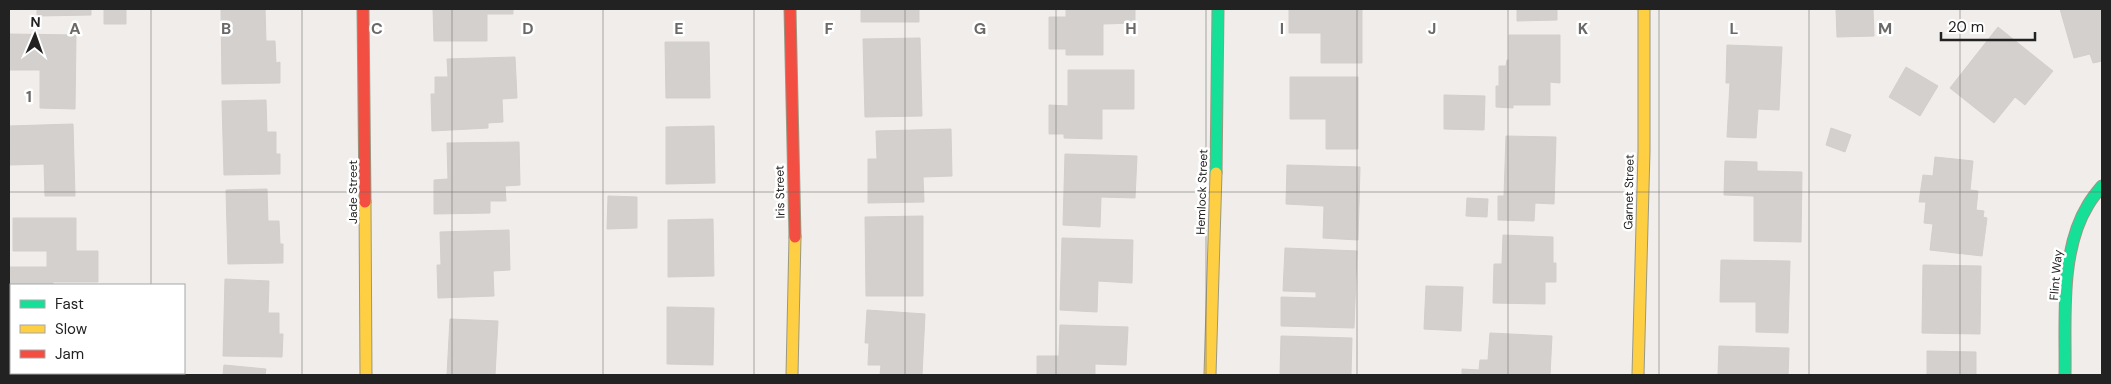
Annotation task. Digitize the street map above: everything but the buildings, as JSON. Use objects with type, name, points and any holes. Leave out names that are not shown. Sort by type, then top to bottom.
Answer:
[{"type":"street","name":"Jade Street","points":[[363,9],[366,375]]},
{"type":"street","name":"Iris Street","points":[[790,9],[795,240],[792,375]]},
{"type":"street","name":"Hemlock Street","points":[[1210,375],[1217,144],[1218,9]]},
{"type":"street","name":"Garnet Street","points":[[1638,375],[1644,150],[1644,9]]},
{"type":"street","name":"Flint Way","points":[[2065,375],[2069,264],[2074,233],[2092,196],[2102,186]]},
{"type":"traffic: fast","points":[[1216,173],[1218,9]]},
{"type":"traffic: fast","points":[[2065,375],[2066,288],[2072,244],[2088,205],[2102,186]]},
{"type":"traffic: slow","points":[[1638,375],[1644,151],[1644,9]]},
{"type":"traffic: slow","points":[[1210,375],[1216,173]]},
{"type":"traffic: slow","points":[[365,202],[366,375]]},
{"type":"traffic: slow","points":[[792,375],[795,237]]},
{"type":"traffic: jam","points":[[363,9],[365,202]]},
{"type":"traffic: jam","points":[[790,9],[795,237]]}]
